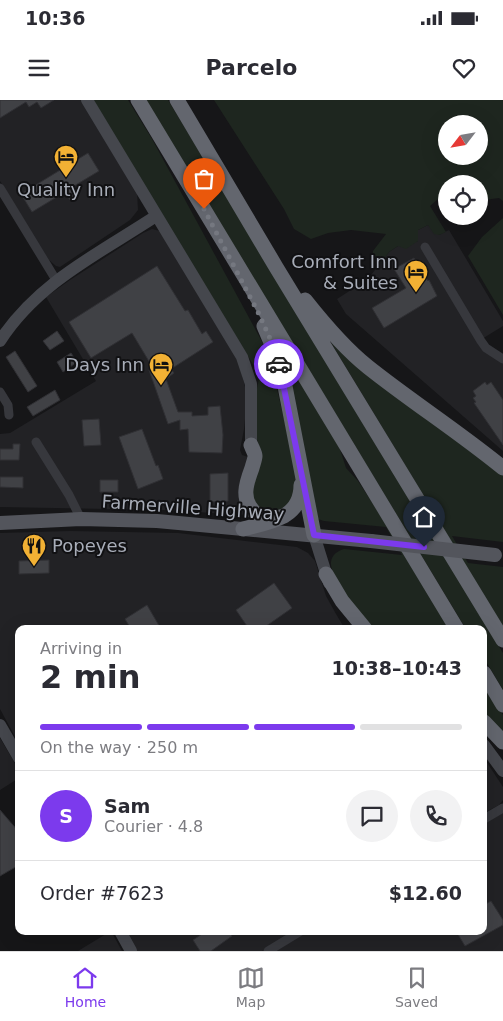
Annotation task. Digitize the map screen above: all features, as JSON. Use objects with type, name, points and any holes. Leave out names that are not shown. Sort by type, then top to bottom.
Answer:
[{"type":"highway","points":[[138,100],[455,625]]},
{"type":"highway","points":[[177,100],[276,267],[503,640]]},
{"type":"highway","points":[[204,209],[273,345],[284,381],[314,535]]},
{"type":"highway","points":[[276,267],[298,290],[336,337],[367,366],[475,445],[503,468]]},
{"type":"highway","points":[[251,445],[255,457],[247,482],[245,497],[247,502],[253,511],[262,518],[284,516]]},
{"type":"highway","points":[[243,529],[284,516],[296,506],[300,499],[301,469]]},
{"type":"highway","points":[[326,574],[342,601],[362,625]]},
{"type":"highway","points":[[487,678],[503,705]]},
{"type":"highway","points":[[487,725],[503,742]]},
{"type":"main road","name":"Farmerville Highway","points":[[0,523],[81,519],[157,521],[314,535],[499,556]]},
{"type":"street","points":[[87,100],[242,357],[251,384],[251,445]]},
{"type":"street","points":[[0,188],[56,280]]},
{"type":"street","points":[[0,341],[25,309],[56,280],[156,216]]},
{"type":"street","points":[[425,247],[481,341],[486,348],[503,359]]},
{"type":"street","points":[[0,392],[8,405],[9,415]]},
{"type":"street","points":[[36,442],[69,495],[81,519]]},
{"type":"street","points":[[314,535],[326,574],[336,598],[353,625]]},
{"type":"street","points":[[0,725],[15,751]]},
{"type":"street","points":[[487,749],[503,771]]},
{"type":"street","points":[[487,817],[503,808]]},
{"type":"street","points":[[122,935],[131,951]]},
{"type":"street","points":[[268,951],[294,935]]},
{"type":"shaded area","points":[[0,100],[82,100],[137,192],[138,210],[130,220],[60,267],[49,260],[0,181]]},
{"type":"shaded area","points":[[92,100],[128,100],[152,139],[266,349],[273,371],[296,473],[297,497],[273,516],[250,503],[261,451],[255,434],[256,392],[259,379],[257,371]]},
{"type":"shaded area","points":[[145,100],[168,100],[486,625],[464,625]]},
{"type":"shaded area","points":[[214,100],[503,100],[503,201],[499,198],[488,199],[488,175],[438,175],[438,199],[430,206],[438,219],[438,225],[442,225],[446,232],[439,235],[434,234],[428,225],[418,230],[418,241],[406,249],[398,246],[389,252],[379,265],[372,265],[373,251],[386,234],[351,230],[328,233],[311,239],[294,229],[284,209]]},
{"type":"shaded area","points":[[503,218],[503,315],[468,256],[482,237]]},
{"type":"shaded area","points":[[428,225],[439,235],[449,230],[503,321],[503,326],[477,342],[503,362],[503,451],[346,314],[337,299],[368,279],[389,252],[398,246],[418,241],[418,230]]},
{"type":"shaded area","points":[[152,229],[160,231],[239,362],[247,400],[240,450],[242,455],[251,458],[248,515],[163,510],[0,507],[0,434],[10,433],[96,381],[46,297]]},
{"type":"shaded area","points":[[327,336],[503,473],[503,542],[452,536],[468,563],[503,567],[503,627]]},
{"type":"shaded area","points":[[283,353],[339,446],[346,468],[358,481],[387,525],[448,625],[369,625],[340,586],[332,569],[332,559],[334,555],[344,549],[402,555],[386,527],[318,519]]},
{"type":"shaded area","points":[[70,531],[178,533],[297,547],[308,553],[315,561],[326,596],[343,625],[15,625],[15,737],[0,709],[0,533]]},
{"type":"shaded area","points":[[487,627],[503,653],[503,690],[487,663]]},
{"type":"shaded area","points":[[487,689],[503,715],[503,732],[487,718]]},
{"type":"shaded area","points":[[0,738],[15,763],[15,781],[0,790]]},
{"type":"shaded area","points":[[487,763],[503,787],[503,800],[499,805],[487,811]]},
{"type":"shaded area","points":[[503,813],[503,951],[276,951],[302,935],[487,935],[487,821]]},
{"type":"shaded area","points":[[104,935],[113,935],[122,951],[78,951]]},
{"type":"shaded area","points":[[127,935],[288,935],[262,951],[136,951]]},
{"type":"building","points":[[0,100],[54,100],[41,108],[37,102],[29,107],[26,102],[0,118]]},
{"type":"building","name":"Quality Inn","points":[[88,153],[99,171],[74,186],[79,195],[70,200],[65,192],[32,212],[21,194]]},
{"type":"building","name":"Comfort Inn & Suites","points":[[414,258],[437,296],[384,328],[372,308],[406,288],[394,269]]},
{"type":"building","points":[[157,266],[185,311],[188,310],[202,334],[206,331],[213,342],[171,369],[174,373],[166,379],[178,412],[192,412],[192,416],[208,415],[208,407],[220,406],[223,435],[222,453],[189,452],[188,429],[180,430],[180,420],[168,424],[149,370],[153,368],[132,333],[91,358],[69,322]]},
{"type":"building","points":[[57,331],[64,341],[50,350],[43,341]]},
{"type":"building","points":[[15,351],[37,386],[28,392],[6,357]]},
{"type":"building","points":[[71,353],[77,362],[63,372],[57,362]]},
{"type":"building","points":[[485,382],[487,385],[491,382],[503,400],[503,445],[474,403],[476,402],[473,398],[476,396],[473,391]]},
{"type":"building","points":[[55,390],[60,400],[33,416],[27,407]]},
{"type":"building","points":[[99,419],[101,445],[84,446],[82,420]]},
{"type":"building","points":[[142,429],[163,479],[138,489],[119,437]]},
{"type":"building","points":[[13,444],[20,444],[19,460],[0,460],[0,449],[13,449]]},
{"type":"building","points":[[228,473],[228,501],[210,502],[210,474]]},
{"type":"building","points":[[0,477],[23,477],[23,488],[0,487]]},
{"type":"building","points":[[100,480],[118,480],[118,492],[100,492]]},
{"type":"building","name":"Popeyes","points":[[49,560],[49,573],[19,574],[19,561]]},
{"type":"building","points":[[274,583],[292,608],[268,625],[246,625],[236,610]]},
{"type":"building","points":[[147,605],[159,625],[129,625],[125,619]]},
{"type":"building","points":[[0,810],[15,827],[15,867],[0,876]]},
{"type":"building","points":[[491,901],[503,920],[503,925],[487,934],[487,903]]},
{"type":"building","points":[[200,935],[232,936],[211,951],[200,951],[193,940]]},
{"type":"building","points":[[458,935],[485,935],[465,946]]},
{"type":"way so far","points":[[204,209],[258,312],[273,345],[279,364]]},
{"type":"place","name":"Quality Inn","points":[[66,178]]},
{"type":"place","name":"Comfort Inn & Suites","points":[[416,293]]},
{"type":"place","name":"Days Inn","points":[[161,386]]},
{"type":"place","name":"Popeyes","points":[[34,567]]},
{"type":"route","points":[[279,364],[314,535],[424,547]]}]
